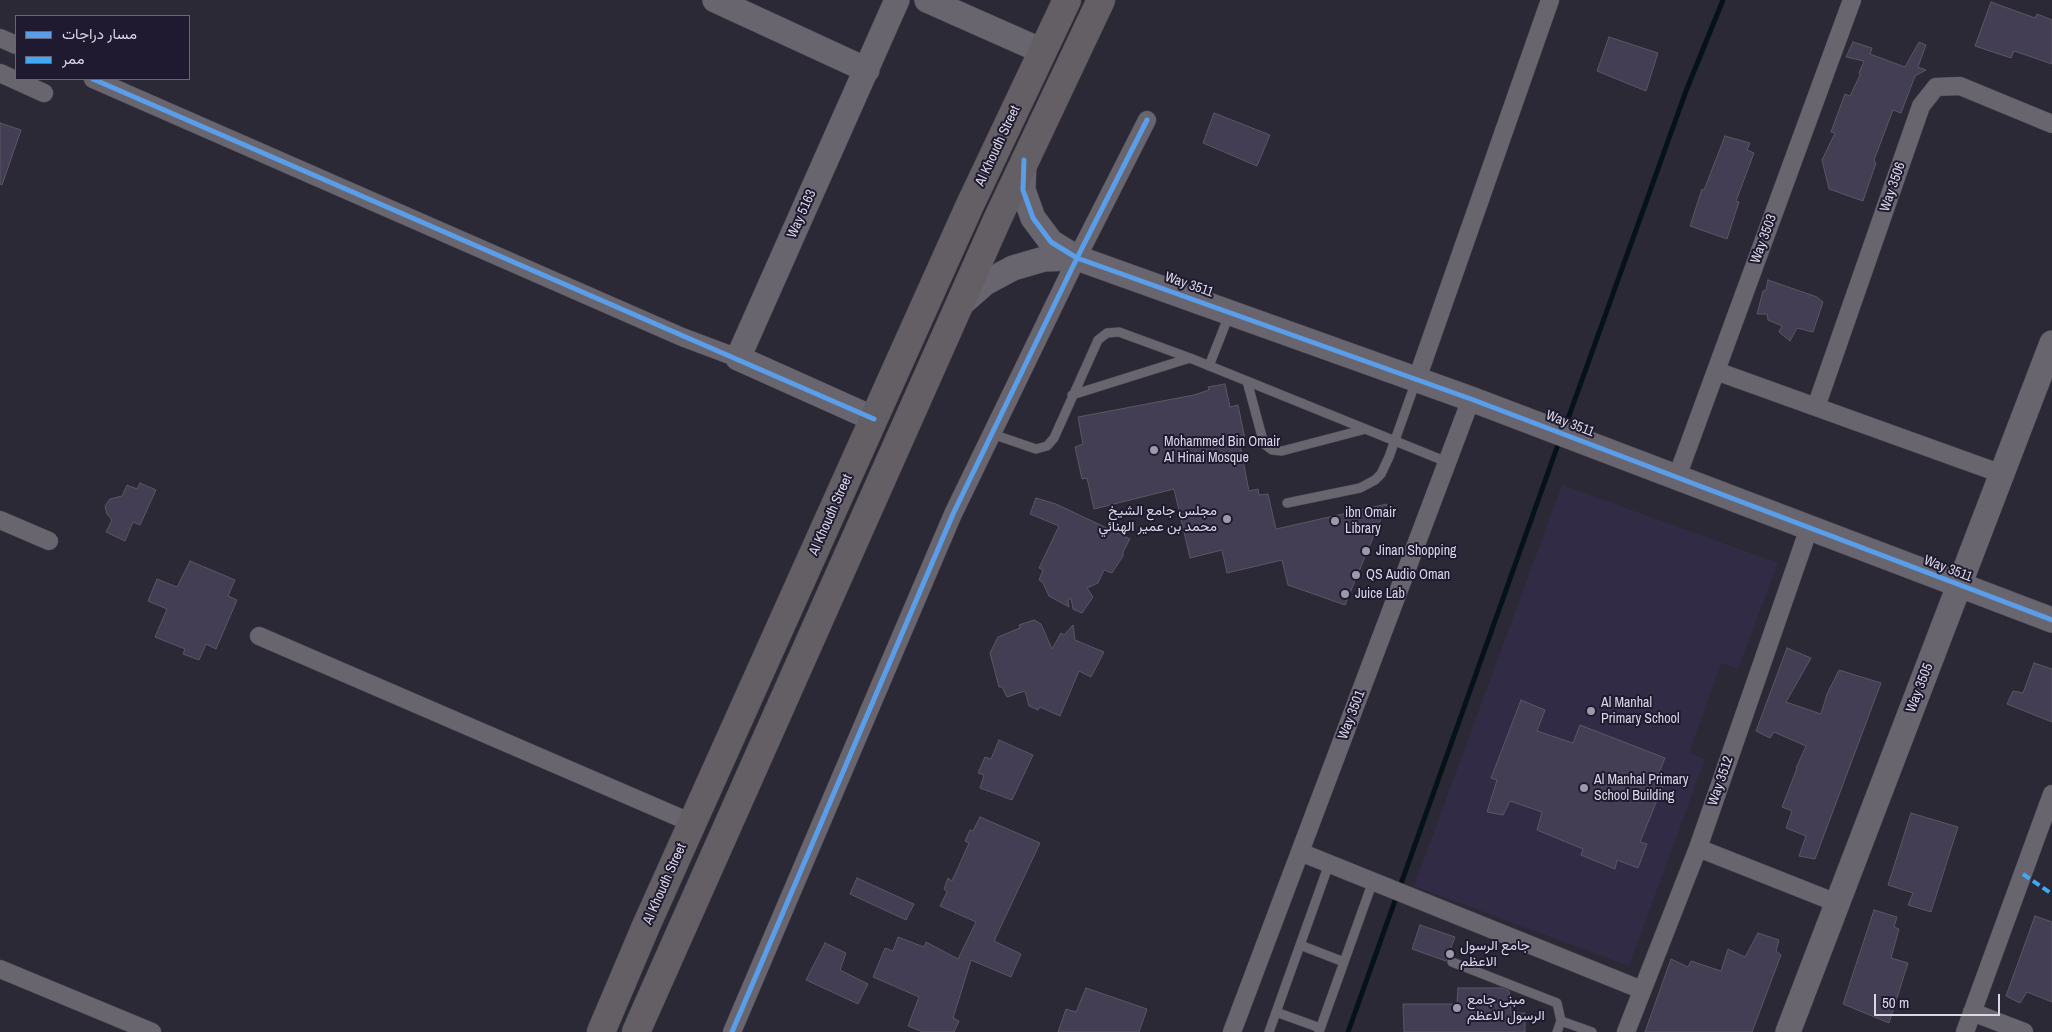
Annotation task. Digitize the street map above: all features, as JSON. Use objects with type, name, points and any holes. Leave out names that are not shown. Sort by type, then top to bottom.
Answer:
[{"type":"main road","name":"Al Khoudh Street","points":[[601,1032],[692,823],[973,198],[1066,0]]},
{"type":"main road","points":[[636,1032],[1024,160],[1100,0]]},
{"type":"street","points":[[715,0],[867,70]]},
{"type":"street","name":"Way 5163","points":[[738,358],[897,0]]},
{"type":"street","points":[[927,0],[1042,52]]},
{"type":"street","points":[[1417,379],[1550,0]]},
{"type":"street","name":"Way 3503","points":[[1677,477],[1852,0]]},
{"type":"street","points":[[0,38],[15,45]]},
{"type":"street","points":[[0,73],[15,80]]},
{"type":"street","points":[[15,80],[44,93]]},
{"type":"street","points":[[96,80],[682,337],[738,358],[874,419]]},
{"type":"street","name":"Way 3506","points":[[1816,407],[1921,106],[1936,87],[1960,86],[2052,124]]},
{"type":"street","points":[[732,1032],[953,514],[1077,258],[1147,120]]},
{"type":"street","points":[[1024,160],[1023,190],[1033,218],[1051,242],[1077,258]]},
{"type":"street","points":[[961,304],[985,283],[1013,268],[1044,259],[1077,258]]},
{"type":"street","name":"Way 3511","points":[[1077,258],[1472,399],[2052,620]]},
{"type":"street","name":"Way 3505","points":[[1788,1032],[2052,343]]},
{"type":"street","points":[[1716,371],[2002,474]]},
{"type":"street","name":"Way 3501","points":[[1232,1032],[1472,399]]},
{"type":"street","points":[[0,520],[48,541]]},
{"type":"street","name":"Way 3512","points":[[1626,1032],[1698,848],[1809,528]]},
{"type":"street","points":[[259,636],[692,823]]},
{"type":"street","points":[[1965,1032],[2052,794]]},
{"type":"street","points":[[1698,848],[1837,904]]},
{"type":"street","points":[[1300,852],[1642,990]]},
{"type":"street","points":[[0,969],[152,1032]]},
{"type":"street","points":[[1972,1012],[2024,1032]]},
{"type":"lane","points":[[1209,366],[1231,312]]},
{"type":"lane","points":[[992,434],[1036,449],[1047,446],[1054,438],[1098,340],[1107,333],[1119,332],[1190,358],[1447,462]]},
{"type":"lane","points":[[1072,395],[1190,358]]},
{"type":"lane","points":[[1287,503],[1368,485],[1381,474],[1417,379]]},
{"type":"lane","points":[[1247,381],[1264,444],[1272,450],[1282,451],[1366,429]]},
{"type":"lane","points":[[1269,1032],[1329,864]]},
{"type":"lane","points":[[1276,1012],[1320,1030],[1373,881]]},
{"type":"lane","points":[[1300,945],[1344,962]]},
{"type":"lane","points":[[1452,962],[1558,1003],[1561,1021],[1557,1032]]},
{"type":"lane","points":[[1561,1021],[1592,1032]]},
{"type":"shaded area","name":"Al Manhal Primary School","points":[[1562,485],[1778,563],[1738,669],[1721,663],[1689,753],[1705,759],[1629,966],[1414,886]]},
{"type":"building","points":[[1991,2],[2035,18],[2037,14],[2052,20],[2052,64],[2014,51],[2011,58],[1975,46]]},
{"type":"building","points":[[1609,37],[1658,53],[1646,91],[1597,71]]},
{"type":"building","points":[[1853,42],[1872,48],[1870,54],[1905,67],[1919,42],[1926,45],[1918,67],[1926,70],[1915,76],[1901,113],[1893,110],[1874,160],[1876,163],[1863,201],[1829,189],[1822,160],[1835,133],[1831,132],[1845,94],[1850,96],[1864,61],[1846,57]]},
{"type":"building","points":[[1214,113],[1270,135],[1257,166],[1203,143]]},
{"type":"building","points":[[0,123],[21,130],[2,185],[0,184]]},
{"type":"building","points":[[1725,136],[1750,143],[1747,150],[1754,153],[1736,201],[1739,202],[1727,239],[1690,226],[1702,189],[1704,190]]},
{"type":"building","points":[[1768,280],[1817,297],[1823,302],[1813,332],[1797,328],[1790,341],[1779,332],[1782,326],[1768,320],[1767,314],[1757,314]]},
{"type":"building","points":[[1225,384],[1230,407],[1238,405],[1246,444],[1240,445],[1249,491],[1258,489],[1259,495],[1268,494],[1276,529],[1387,504],[1345,605],[1288,585],[1282,560],[1227,573],[1222,550],[1190,558],[1174,489],[1094,509],[1087,478],[1082,479],[1075,447],[1083,444],[1078,417],[1194,395],[1209,390],[1208,387]]},
{"type":"building","points":[[140,483],[156,490],[140,525],[133,522],[125,541],[106,532],[112,520],[107,514],[105,506],[110,499],[122,496],[127,485],[137,489]]},
{"type":"building","points":[[1036,498],[1056,504],[1130,539],[1123,552],[1123,556],[1112,573],[1104,570],[1098,583],[1087,588],[1093,597],[1082,613],[1073,609],[1071,598],[1068,600],[1069,607],[1049,596],[1043,583],[1039,580],[1043,570],[1039,568],[1059,526],[1030,514]]},
{"type":"building","points":[[190,561],[235,580],[228,596],[237,600],[216,649],[206,644],[199,660],[183,654],[185,649],[155,637],[167,609],[148,601],[157,579],[177,587]]},
{"type":"building","points":[[1034,620],[1041,624],[1052,649],[1061,633],[1064,635],[1073,625],[1075,640],[1104,652],[1091,677],[1079,671],[1060,716],[1040,707],[1038,710],[1029,706],[1025,691],[1007,697],[1002,687],[999,687],[990,653],[998,637],[1020,628],[1019,625]]},
{"type":"building","points":[[1787,648],[1811,658],[1786,702],[1821,714],[1827,694],[1839,670],[1881,683],[1815,859],[1799,856],[1806,836],[1786,828],[1792,811],[1782,807],[1806,746],[1774,732],[1770,738],[1756,731]]},
{"type":"building","points":[[2034,663],[2052,669],[2052,722],[2007,704],[2013,691],[2023,693]]},
{"type":"building","name":"Al Manhal Primary School Building","points":[[1521,700],[1545,710],[1537,731],[1573,743],[1580,725],[1665,758],[1656,780],[1664,783],[1640,842],[1647,844],[1638,868],[1617,860],[1615,869],[1581,855],[1583,849],[1537,830],[1542,812],[1510,801],[1503,815],[1487,812],[1497,780],[1491,778]]},
{"type":"building","points":[[999,740],[1033,755],[1012,800],[980,788],[984,775],[978,773],[985,757],[991,759]]},
{"type":"building","points":[[1911,813],[1958,827],[1931,912],[1908,905],[1913,893],[1888,885]]},
{"type":"building","points":[[980,817],[1040,843],[994,941],[1021,954],[1011,977],[971,960],[953,1018],[959,1021],[954,1032],[923,1032],[908,1026],[919,997],[873,977],[885,948],[893,951],[898,937],[924,947],[926,942],[958,959],[976,922],[940,906],[947,892],[944,889],[948,878],[952,881],[969,843],[965,841],[970,830],[973,831]]},
{"type":"building","points":[[857,878],[914,904],[906,920],[850,894]]},
{"type":"building","points":[[1874,910],[1897,917],[1894,927],[1899,929],[1891,958],[1908,963],[1889,1023],[1843,1004]]},
{"type":"building","points":[[2035,916],[2052,922],[2052,1002],[2027,992],[2020,1003],[2006,996]]},
{"type":"building","points":[[1420,925],[1455,937],[1446,961],[1412,949]]},
{"type":"building","points":[[1758,933],[1779,940],[1776,951],[1781,955],[1752,1032],[1645,1032],[1671,959],[1688,967],[1691,961],[1721,971],[1728,949],[1745,957]]},
{"type":"building","points":[[825,943],[846,953],[840,970],[868,984],[858,1004],[806,980]]},
{"type":"building","points":[[1086,988],[1147,1009],[1139,1032],[1058,1032],[1066,1009],[1076,1012]]},
{"type":"building","name":"مبنى جامع الرسول الاعظم","points":[[1458,988],[1502,988],[1509,991],[1511,1013],[1525,1013],[1525,1032],[1404,1032],[1403,1004],[1457,1004]]},
{"type":"waterway","points":[[1565,427],[1686,91],[1723,0]]},
{"type":"waterway","points":[[1348,1032],[1560,439]]},
{"type":"marked path","points":[[2023,874],[2052,894]]},
{"type":"cycle path","points":[[95,80],[874,419]]},
{"type":"cycle path","points":[[732,1032],[953,514],[1077,258],[1147,120]]},
{"type":"cycle path","points":[[1024,160],[1023,190],[1033,218],[1051,242],[1077,258],[1471,399],[2052,620]]},
{"type":"place","name":"Mohammed Bin Omair Al Hinai Mosque","points":[[1154,450]]},
{"type":"place","name":"مجلس جامع الشيخ محمد بن عمير الهنائي","points":[[1227,519]]},
{"type":"place","name":"ibn Omair Library","points":[[1335,521]]},
{"type":"place","name":"Jinan Shopping","points":[[1366,551]]},
{"type":"place","name":"QS Audio Oman","points":[[1356,575]]},
{"type":"place","name":"Juice Lab","points":[[1345,594]]},
{"type":"place","name":"Al Manhal Primary School","points":[[1591,711]]},
{"type":"place","name":"Al Manhal Primary School Building","points":[[1584,788]]},
{"type":"place","name":"جامع الرسول الاعظم","points":[[1450,954]]},
{"type":"place","name":"مبنى جامع الرسول الاعظم","points":[[1457,1008]]}]
